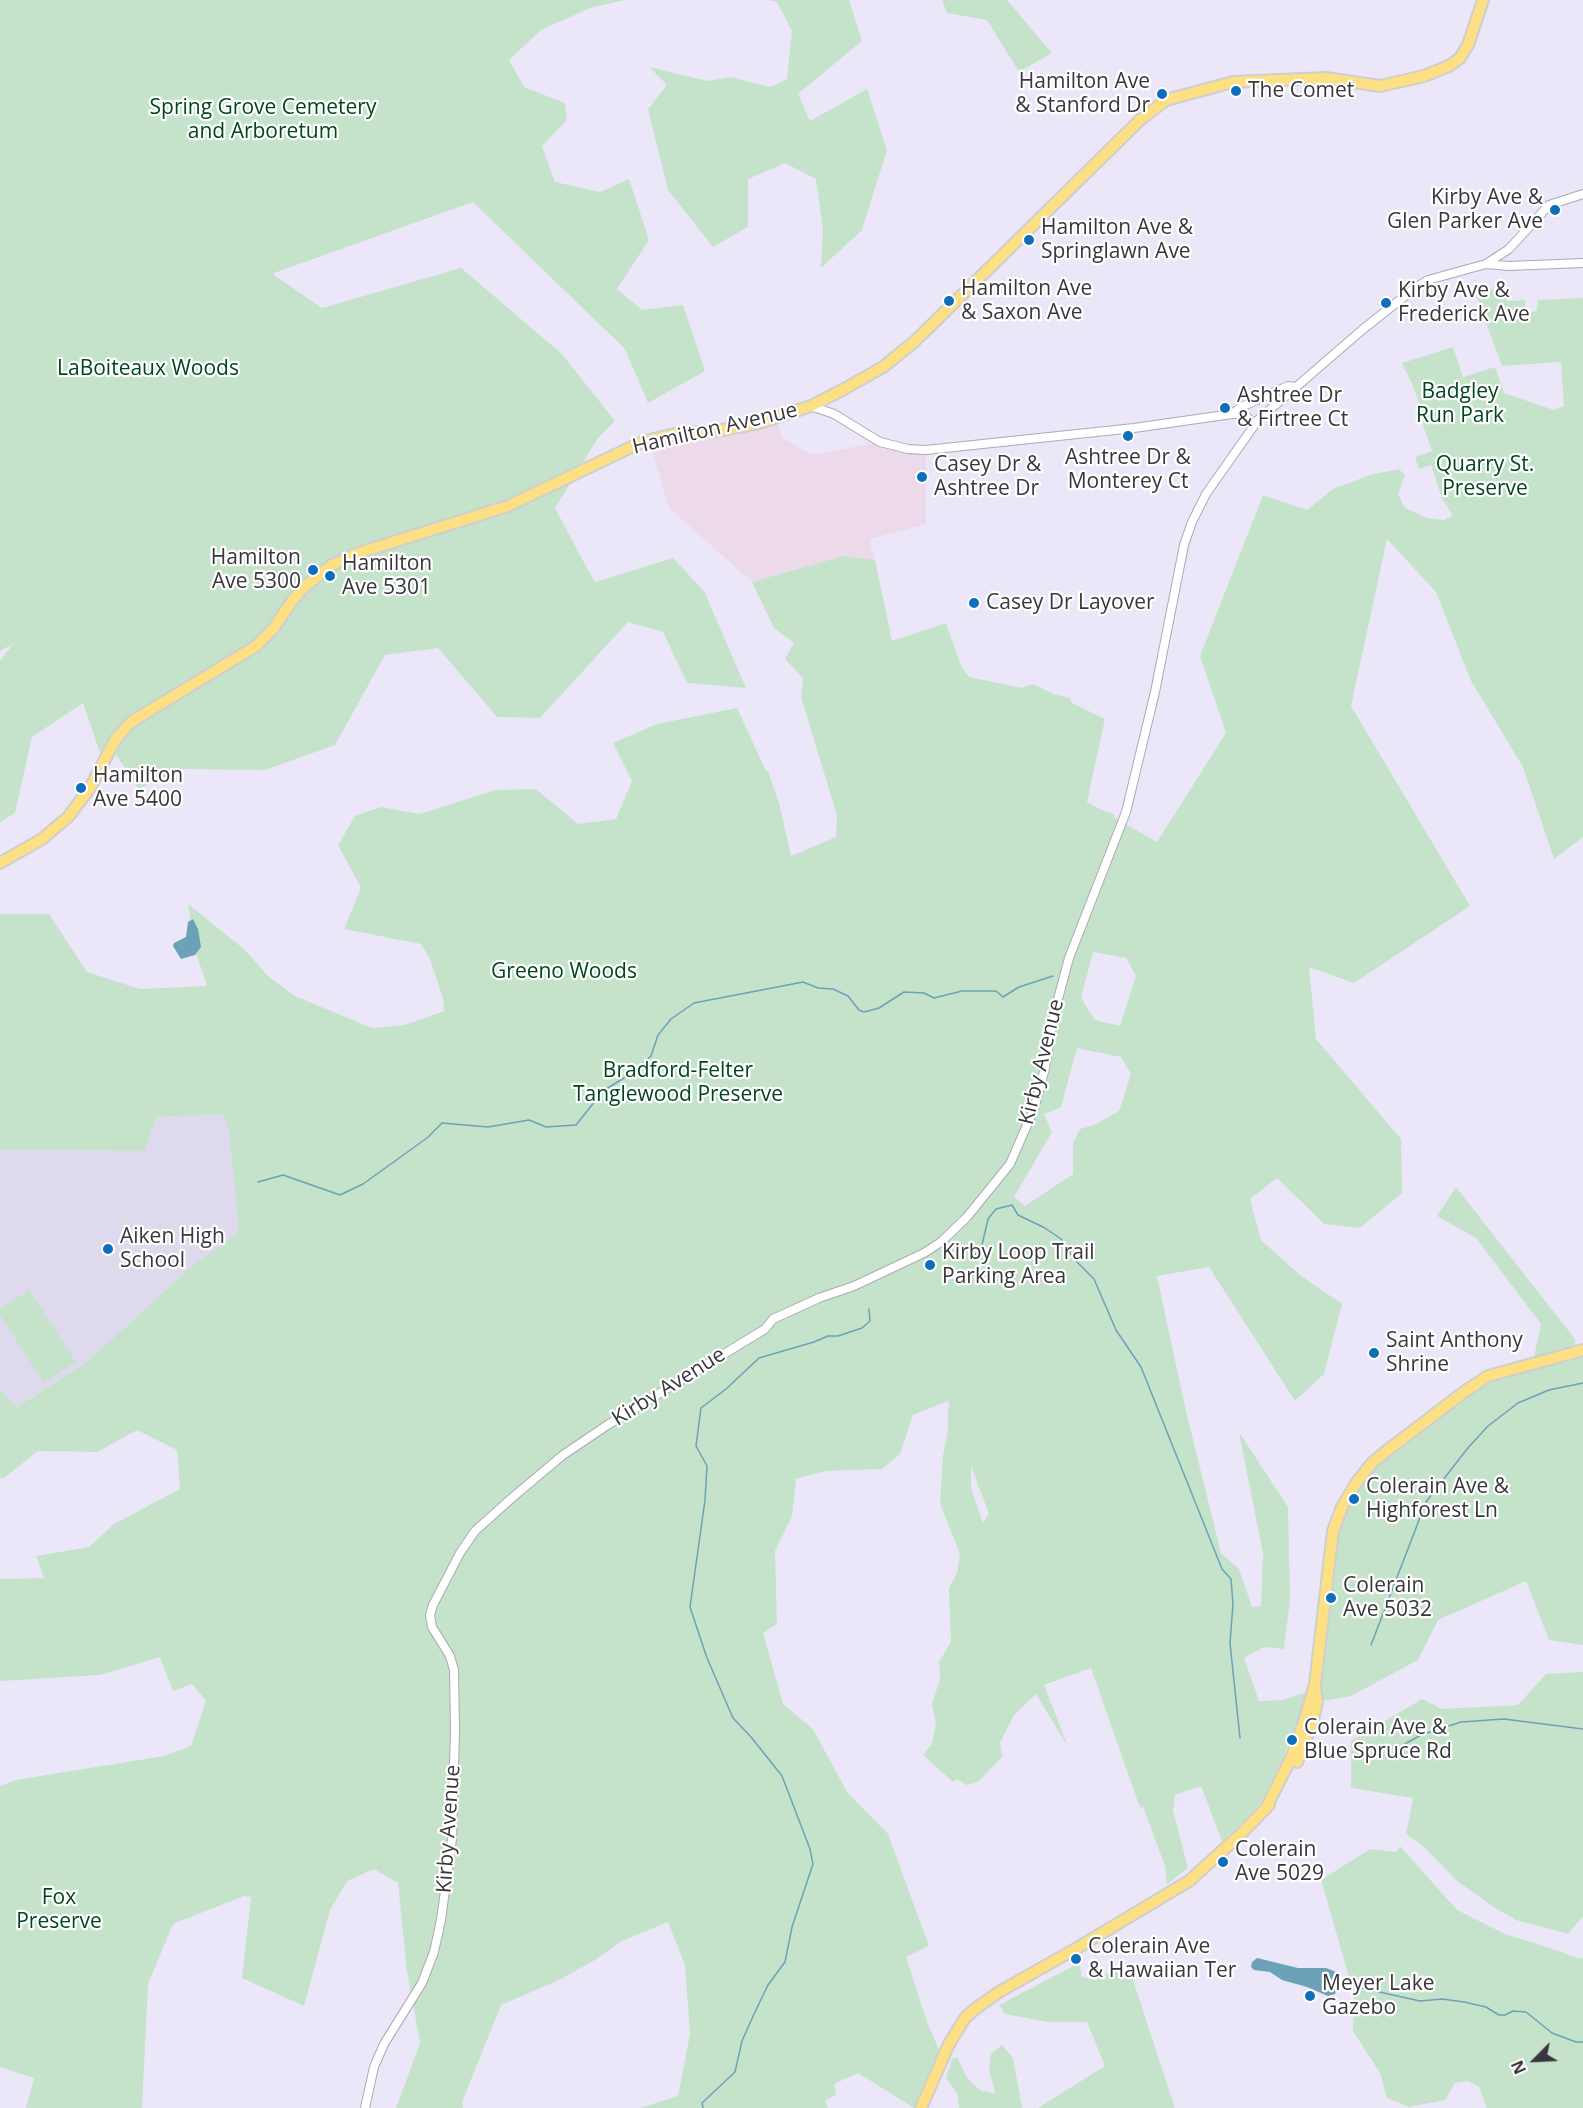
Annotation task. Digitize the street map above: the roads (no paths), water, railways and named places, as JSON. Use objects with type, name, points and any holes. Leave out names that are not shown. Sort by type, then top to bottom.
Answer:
[{"type":"main road","name":"Hamilton Avenue","points":[[0,863],[42,839],[68,817],[90,788],[115,740],[131,722],[256,646],[273,629],[297,595],[333,565],[358,553],[508,506],[642,442],[674,434],[745,426],[810,406],[883,367],[914,342],[1140,120],[1166,100],[1233,82],[1326,78],[1380,86],[1424,76],[1449,66],[1460,58],[1468,45],[1483,0]]},
{"type":"main road","points":[[921,2108],[949,2044],[965,2018],[975,2009],[999,1992],[1189,1881],[1244,1832],[1266,1808],[1294,1750],[1315,1684],[1330,1544],[1338,1517],[1356,1483],[1372,1463],[1488,1376],[1583,1350]]},
{"type":"street","name":"Kirby Avenue","points":[[365,2108],[374,2067],[384,2044],[422,1983],[434,1952],[441,1920],[452,1839],[454,1670],[450,1656],[432,1627],[430,1615],[460,1553],[476,1531],[513,1497],[563,1455],[609,1424],[765,1329],[773,1319],[892,1269],[937,1245],[967,1217],[1010,1164],[1028,1125],[1040,1089],[1057,1002],[1075,940],[1126,812],[1155,692],[1186,538],[1206,494],[1254,424],[1362,330],[1428,280],[1486,264],[1509,249],[1549,205],[1583,195]]},
{"type":"street","points":[[1486,264],[1509,266],[1583,264]]},
{"type":"street","points":[[1232,414],[1241,407],[1288,386],[1295,387]]},
{"type":"street","points":[[829,396],[834,414]]},
{"type":"street","points":[[810,406],[834,414],[880,442],[926,450],[1232,414],[1245,416],[1254,424]]},
{"type":"water","points":[[193,919],[198,929],[201,947],[195,955],[181,959],[173,946],[174,943],[186,937],[188,922]]},
{"type":"water","points":[[1257,1958],[1298,1968],[1326,1968],[1339,1973],[1340,1980],[1335,1994],[1328,1996],[1282,1980],[1270,1972],[1254,1970],[1251,1967],[1252,1962]]},
{"type":"waterway","points":[[258,1182],[283,1175],[340,1195],[363,1184],[427,1138],[442,1123],[488,1127],[529,1120],[546,1127],[576,1125],[603,1091],[632,1073],[651,1056],[658,1035],[671,1019],[694,1003],[803,982],[818,988],[833,989],[848,996],[859,1010],[864,1012],[879,1008],[904,992],[924,993],[934,998],[962,991],[996,991],[1003,997],[1019,987],[1053,976]]},
{"type":"waterway","points":[[971,1257],[982,1245],[988,1219],[996,1209],[1012,1205],[1018,1215],[1045,1228],[1061,1239],[1074,1259],[1094,1279],[1116,1330],[1141,1367],[1222,1569],[1231,1579],[1233,1604],[1230,1643],[1240,1738]]},
{"type":"waterway","points":[[703,2108],[702,2103],[735,2072],[742,2041],[754,2014],[768,1985],[785,1962],[792,1927],[813,1864],[810,1849],[782,1776],[733,1718],[707,1658],[690,1607],[705,1500],[707,1466],[696,1446],[701,1408],[726,1389],[759,1358],[828,1336],[838,1336],[862,1328],[870,1321],[869,1309]]},
{"type":"waterway","points":[[1371,1645],[1426,1502],[1467,1449],[1488,1426],[1518,1403],[1549,1390],[1583,1383]]},
{"type":"waterway","points":[[1403,1745],[1421,1735],[1461,1722],[1504,1719],[1583,1729]]},
{"type":"waterway","points":[[1357,1987],[1420,2001],[1442,1999],[1464,2002],[1486,2007],[1499,2015],[1513,2011],[1526,2012],[1552,2033],[1576,2042],[1583,2042]]},
{"type":"place","name":"The Comet","points":[[1236,91]]},
{"type":"place","name":"Hamilton Ave & Stanford Dr","points":[[1162,94]]},
{"type":"place","name":"Kirby Ave & Glen Parker Ave","points":[[1555,210]]},
{"type":"place","name":"Hamilton Ave & Springlawn Ave","points":[[1029,240]]},
{"type":"place","name":"Hamilton Ave & Saxon Ave","points":[[949,301]]},
{"type":"place","name":"Kirby Ave & Frederick Ave","points":[[1386,303]]},
{"type":"place","name":"Ashtree Dr & Firtree Ct","points":[[1225,408]]},
{"type":"place","name":"Ashtree Dr & Monterey Ct","points":[[1128,436]]},
{"type":"place","name":"Casey Dr & Ashtree Dr","points":[[922,477]]},
{"type":"place","name":"Hamilton Ave 5300","points":[[313,570]]},
{"type":"place","name":"Hamilton Ave 5301","points":[[330,576]]},
{"type":"place","name":"Casey Dr Layover","points":[[974,603]]},
{"type":"place","name":"Hamilton Ave 5400","points":[[81,788]]},
{"type":"place","name":"Aiken High School","points":[[108,1249]]},
{"type":"place","name":"Kirby Loop Trail Parking Area","points":[[930,1265]]},
{"type":"place","name":"Saint Anthony Shrine","points":[[1374,1353]]},
{"type":"place","name":"Colerain Ave & Highforest Ln","points":[[1354,1499]]},
{"type":"place","name":"Colerain Ave 5032","points":[[1331,1598]]},
{"type":"place","name":"Colerain Ave & Blue Spruce Rd","points":[[1292,1740]]},
{"type":"place","name":"Colerain Ave 5029","points":[[1223,1862]]},
{"type":"place","name":"Colerain Ave & Hawaiian Ter","points":[[1076,1959]]},
{"type":"place","name":"Meyer Lake Gazebo","points":[[1310,1996]]},
{"type":"park label","name":"Spring Grove Cemetery and Arboretum","points":[[263,120]]},
{"type":"park label","name":"LaBoiteaux Woods","points":[[148,369]]},
{"type":"park label","name":"Badgley Run Park","points":[[1460,404]]},
{"type":"park label","name":"Quarry St. Preserve","points":[[1485,477]]},
{"type":"park label","name":"Greeno Woods","points":[[564,972]]},
{"type":"park label","name":"Bradford-Felter Tanglewood Preserve","points":[[678,1083]]},
{"type":"park label","name":"Fox Preserve","points":[[59,1910]]}]
